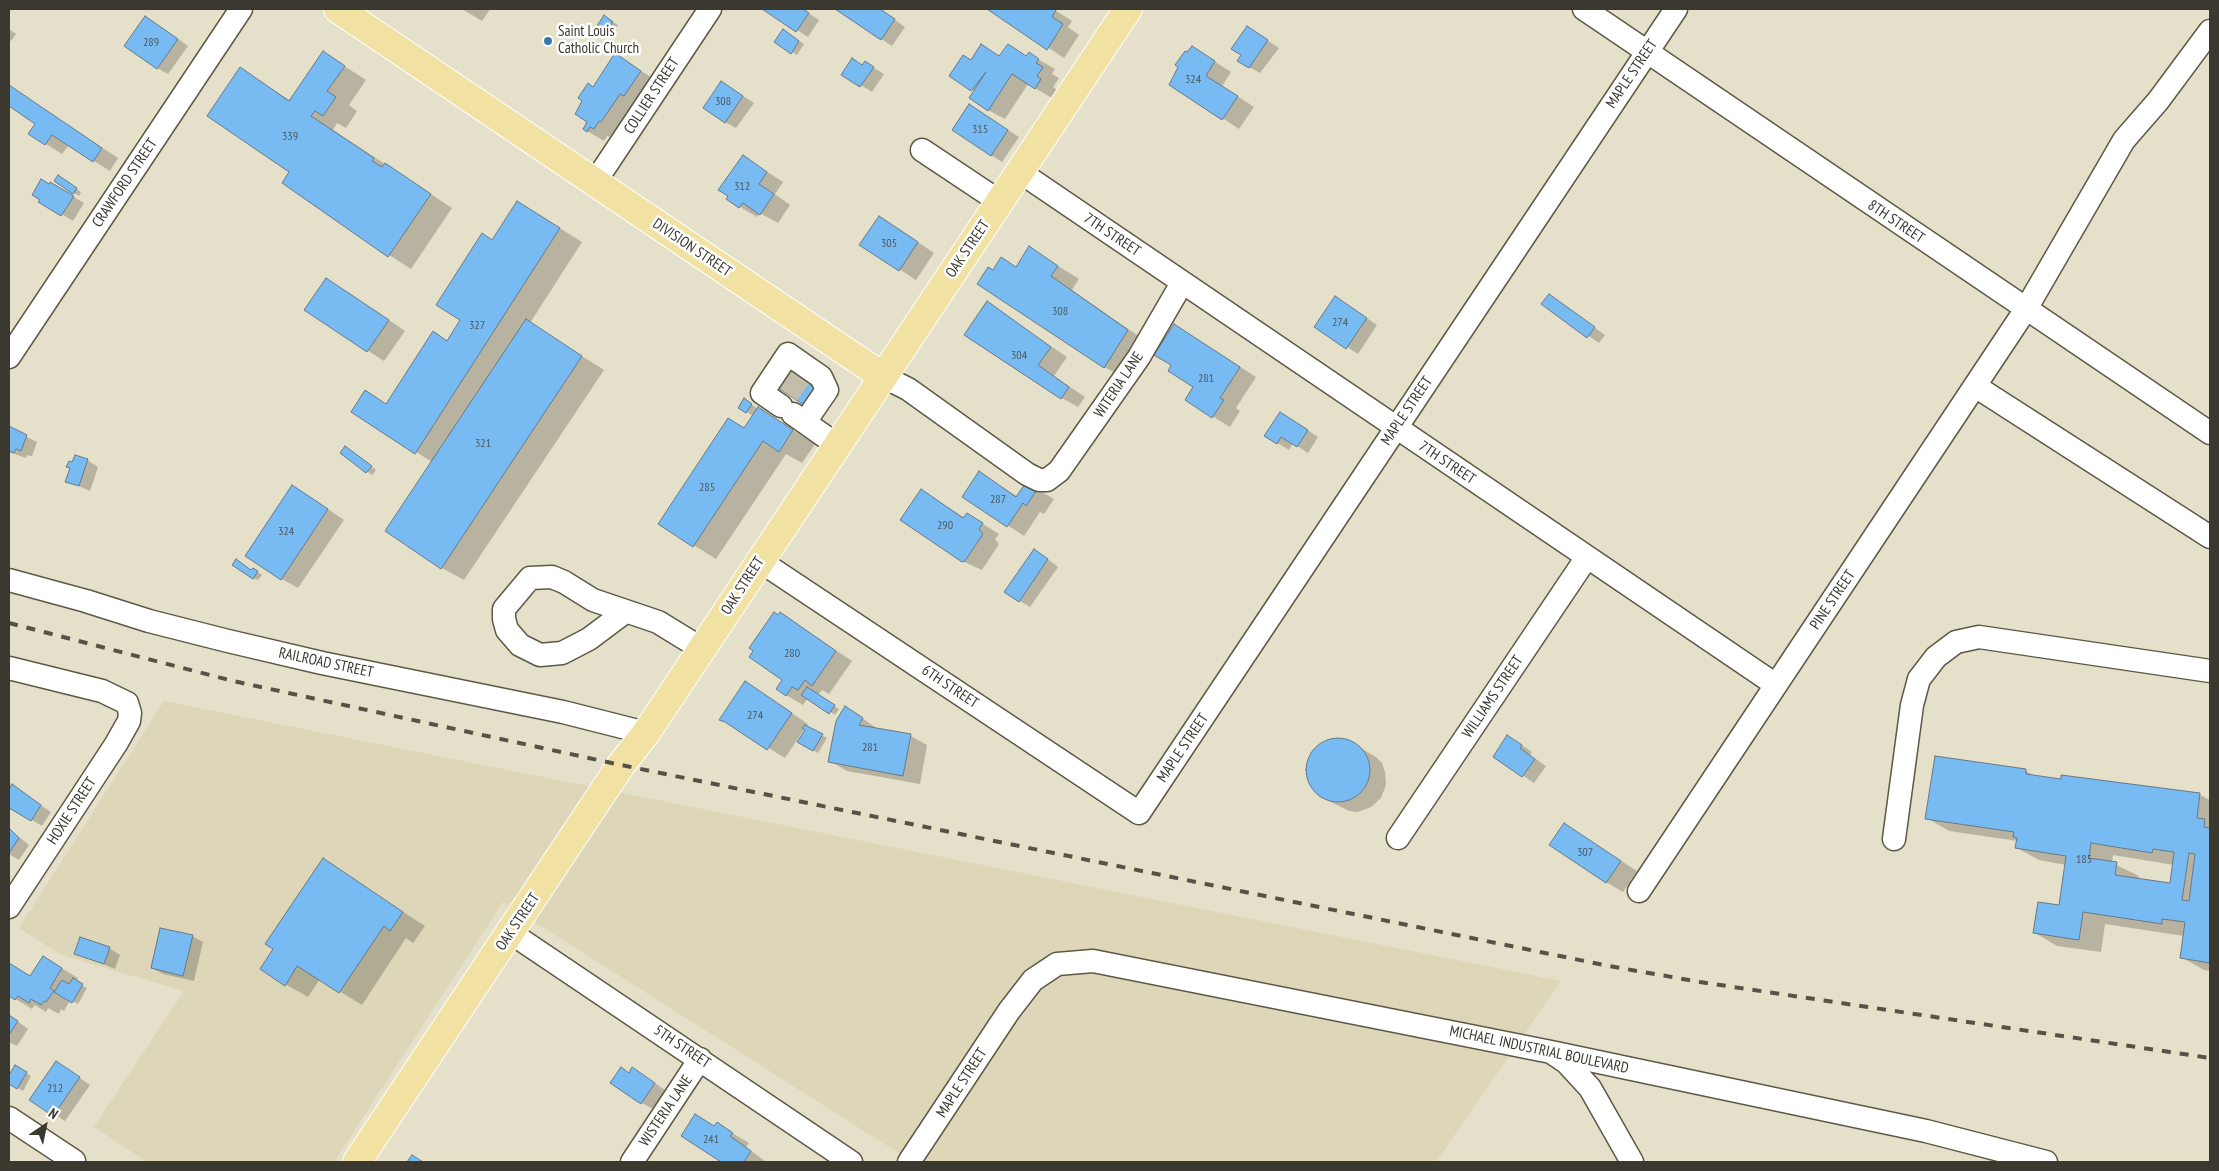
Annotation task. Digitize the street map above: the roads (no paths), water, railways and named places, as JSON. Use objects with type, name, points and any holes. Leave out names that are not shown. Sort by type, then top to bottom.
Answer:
[{"type":"main road","name":"DIVISION STREET","points":[[338,9],[882,376]]},
{"type":"main road","name":"OAK STREET","points":[[357,1162],[621,765],[646,733],[702,650],[882,376],[1128,9]]},
{"type":"street","name":"CRAWFORD STREET","points":[[9,357],[240,9]]},
{"type":"street","name":"COLLIER STREET","points":[[595,182],[710,9]]},
{"type":"street","name":"8TH STREET","points":[[1584,9],[2210,434]]},
{"type":"street","name":"MAPLE STREET","points":[[1139,813],[1676,9]]},
{"type":"street","name":"PINE STREET","points":[[1639,892],[2026,309],[2124,140],[2158,102],[2210,30]]},
{"type":"street","points":[[922,150],[1000,202]]},
{"type":"street","name":"7TH STREET","points":[[1020,172],[1776,685]]},
{"type":"street","name":"WITERIA LANE","points":[[1047,480],[1059,471],[1139,357],[1182,282]]},
{"type":"street","points":[[794,386],[826,339]]},
{"type":"street","name":"DIVISION STREET","points":[[882,376],[908,389],[1028,474],[1039,480],[1047,480]]},
{"type":"street","points":[[794,386],[821,377],[827,390],[805,422]]},
{"type":"street","points":[[794,386],[805,422],[837,445]]},
{"type":"street","points":[[1975,386],[2210,537]]},
{"type":"street","name":"WILLIAMS STREET","points":[[1398,838],[1587,557]]},
{"type":"street","name":"6TH STREET","points":[[760,561],[1139,813]]},
{"type":"street","points":[[625,612],[589,639],[562,653],[540,655],[520,645],[508,630],[504,619],[504,609],[511,598],[530,578],[541,576],[564,582],[593,600],[658,622],[702,650]]},
{"type":"street","name":"RAILROAD STREET","points":[[9,580],[149,621],[247,646],[563,712],[646,733]]},
{"type":"street","points":[[1894,839],[1912,705],[1919,680],[1936,657],[1956,642],[1979,637],[2210,671]]},
{"type":"street","name":"HOXIE STREET","points":[[9,668],[102,691],[127,703],[130,713],[129,721],[116,744],[9,907]]},
{"type":"street","name":"5TH STREET","points":[[511,933],[851,1162]]},
{"type":"street","name":"MICHAEL INDUSTRIAL BOULEVARD","points":[[1033,980],[1058,964],[1093,961],[1551,1052],[1926,1131],[2046,1162]]},
{"type":"street","name":"MAPLE STREET","points":[[909,1162],[1009,1011],[1033,980]]},
{"type":"street","points":[[1551,1052],[1566,1062],[1590,1088],[1632,1162]]},
{"type":"street","name":"WISTERIA LANE","points":[[632,1162],[700,1059]]},
{"type":"street","points":[[9,1118],[74,1161]]},
{"type":"tunnel","points":[[788,394],[800,377]]},
{"type":"railway","points":[[9,623],[233,681],[621,765],[1609,966],[1700,982],[2210,1058]]},
{"type":"place","name":"Saint Louis Catholic Church","points":[[548,41]]}]
